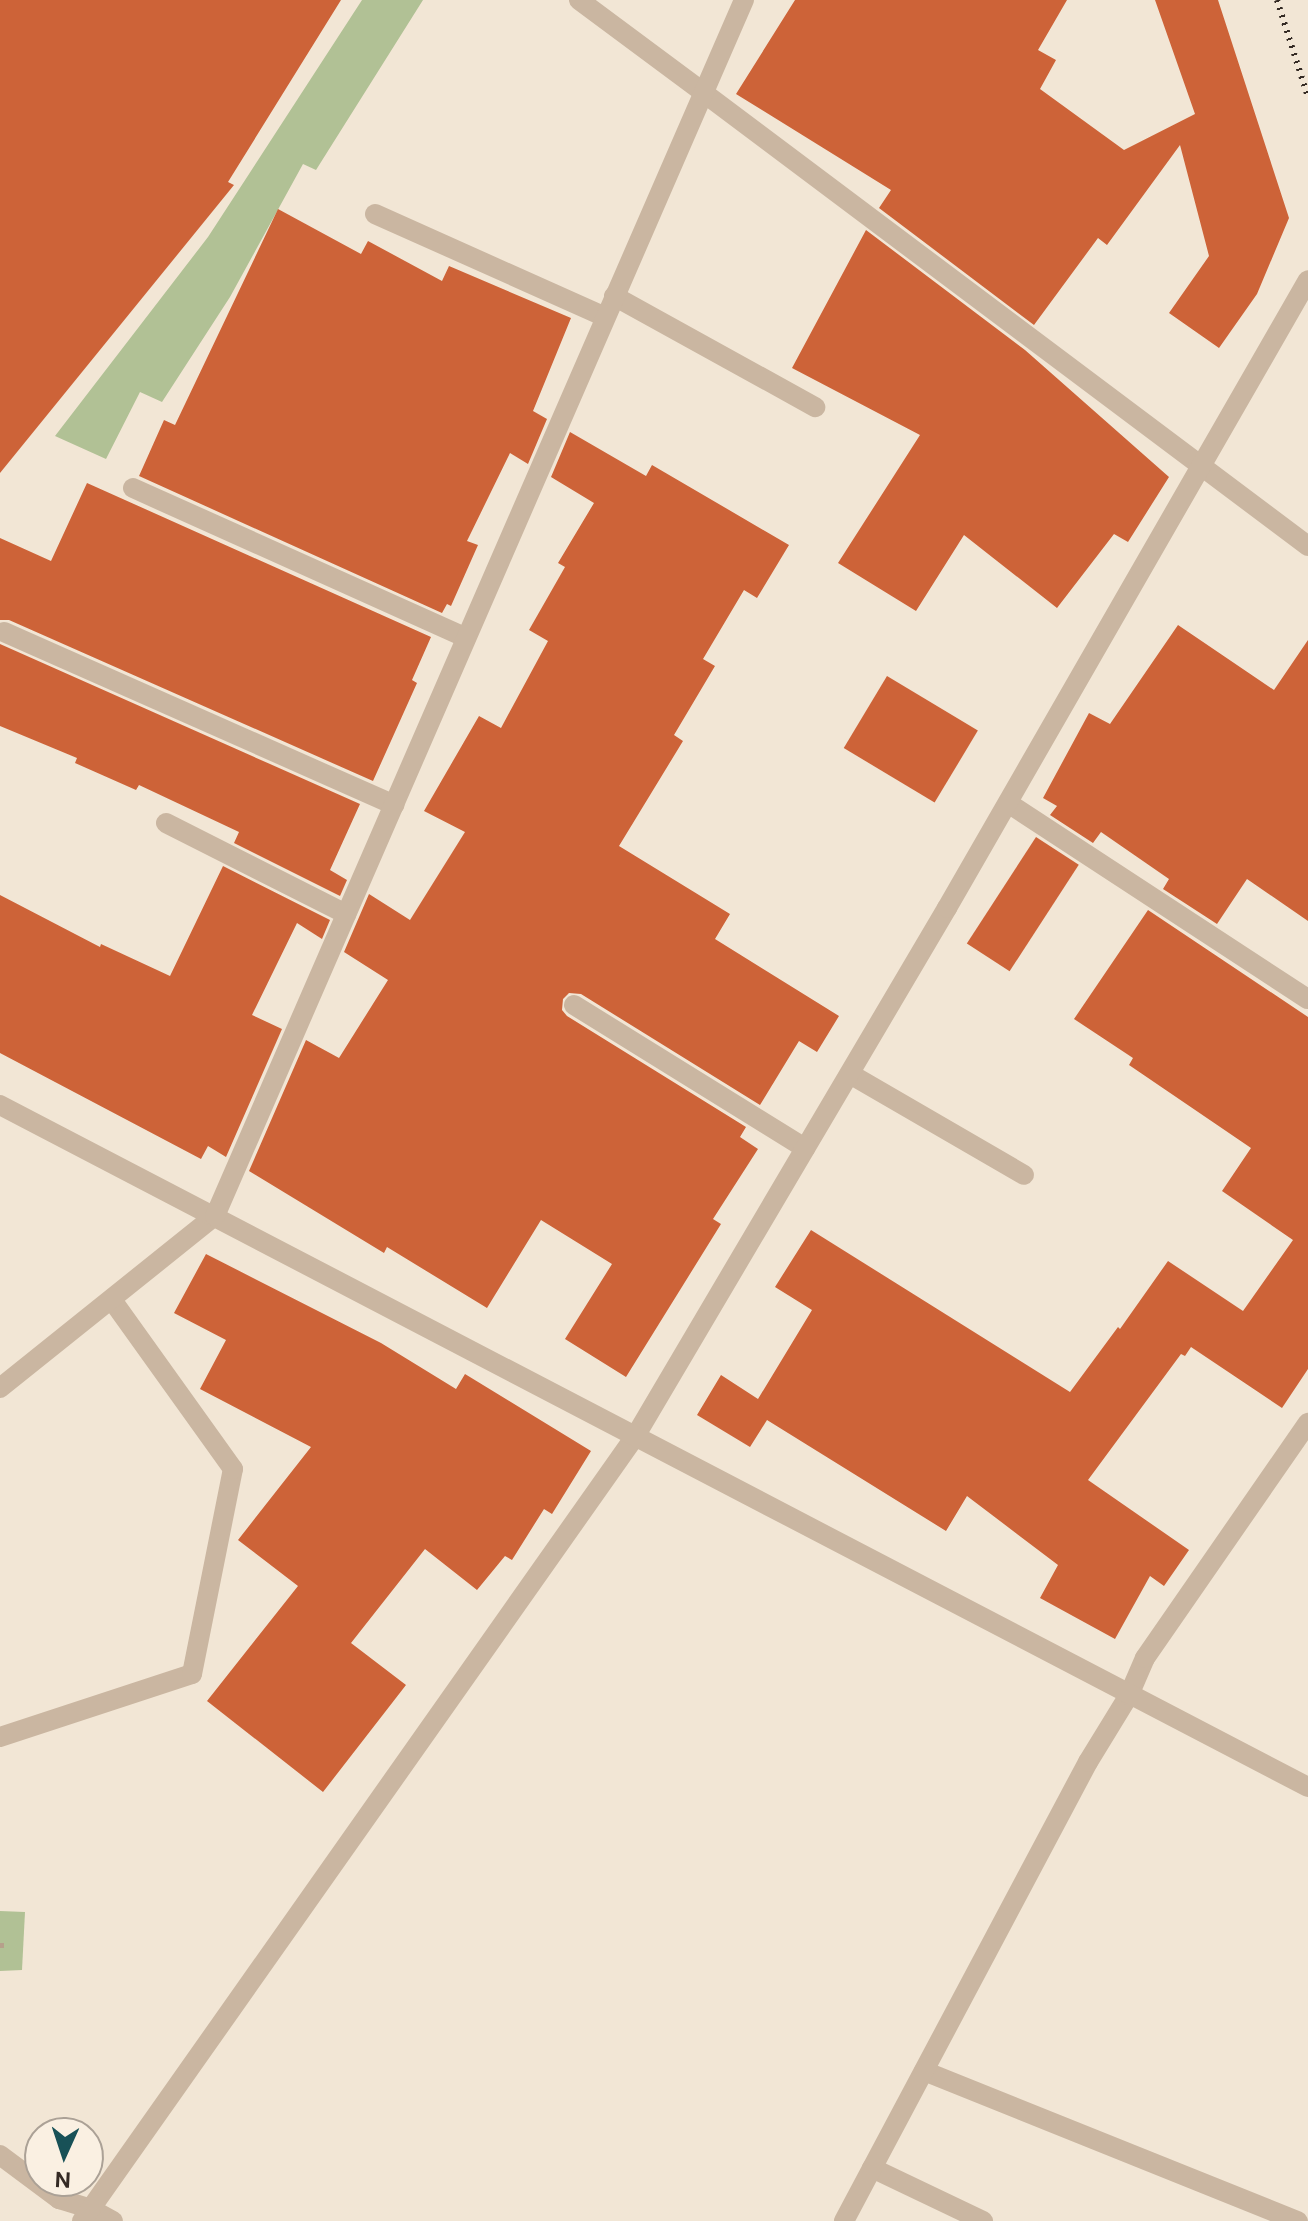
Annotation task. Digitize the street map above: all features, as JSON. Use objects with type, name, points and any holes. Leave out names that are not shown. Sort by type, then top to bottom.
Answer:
[{"type":"street","points":[[579,0],[1308,546]]},
{"type":"street","points":[[0,1388],[215,1216],[744,0]]},
{"type":"street","points":[[375,214],[605,317]]},
{"type":"street","points":[[87,2215],[636,1435],[1008,803],[1308,280]]},
{"type":"street","points":[[614,296],[815,407]]},
{"type":"street","points":[[133,488],[466,638]]},
{"type":"street","points":[[4,632],[394,805]]},
{"type":"street","points":[[1008,803],[1308,999]]},
{"type":"street","points":[[166,823],[346,914]]},
{"type":"street","points":[[574,1005],[805,1148]]},
{"type":"street","points":[[850,1074],[1024,1175]]},
{"type":"street","points":[[0,1105],[1308,1787]]},
{"type":"street","points":[[0,1737],[192,1674],[233,1469],[112,1300]]},
{"type":"street","points":[[844,2221],[1088,1762],[1129,1695],[1145,1658],[1308,1423]]},
{"type":"street","points":[[924,2071],[1298,2221]]},
{"type":"street","points":[[0,2155],[59,2199],[87,2215],[113,2221]]},
{"type":"street","points":[[872,2168],[983,2221]]},
{"type":"path","points":[[0,1945],[8,1945]]},
{"type":"green space","points":[[362,0],[423,0],[316,170],[303,164],[230,297],[162,402],[140,392],[106,459],[55,436],[208,237]]},
{"type":"green space","points":[[0,1911],[25,1912],[22,1970],[0,1971]]},
{"type":"building","points":[[0,0],[341,0],[228,182],[234,185],[0,473]]},
{"type":"building","points":[[795,0],[1067,0],[1038,50],[1056,60],[1040,89],[1124,150],[1195,114],[1155,0],[1218,0],[1289,218],[1257,294],[1219,348],[1169,313],[1209,256],[1180,145],[1107,245],[1098,238],[1034,325],[879,208],[891,190],[736,94]]},
{"type":"building","points":[[278,209],[361,254],[368,241],[442,281],[449,266],[571,318],[533,411],[547,419],[528,464],[510,453],[467,541],[478,545],[451,606],[447,604],[442,613],[139,476],[164,420],[175,425]]},
{"type":"building","points":[[866,230],[1025,350],[1169,477],[1128,542],[1114,534],[1057,608],[964,535],[916,611],[838,563],[920,435],[792,368]]},
{"type":"building","points":[[570,432],[646,476],[652,465],[789,545],[757,598],[744,590],[703,659],[715,666],[674,735],[683,741],[619,846],[730,914],[715,939],[839,1016],[817,1052],[799,1041],[760,1105],[581,994],[569,993],[563,999],[562,1010],[567,1016],[746,1127],[740,1137],[758,1149],[713,1219],[721,1224],[626,1377],[565,1339],[612,1264],[541,1220],[487,1308],[387,1247],[384,1253],[249,1171],[306,1040],[339,1058],[388,980],[344,952],[369,894],[410,920],[465,832],[424,811],[479,716],[501,728],[548,641],[529,630],[565,567],[558,563],[594,503],[551,477]]},
{"type":"building","points":[[87,483],[431,637],[412,680],[417,683],[373,781],[9,620],[0,620],[0,538],[51,561]]},
{"type":"building","points":[[1178,625],[1274,690],[1308,640],[1308,921],[1247,879],[1217,924],[1163,889],[1169,879],[1101,832],[1093,843],[1050,815],[1057,806],[1043,798],[1089,713],[1110,724]]},
{"type":"building","points":[[0,644],[360,804],[330,870],[347,880],[340,896],[234,843],[239,832],[139,785],[136,790],[75,763],[77,758],[0,726]]},
{"type":"building","points":[[887,676],[978,731],[935,803],[844,748]]},
{"type":"building","points":[[1036,837],[1079,865],[1010,971],[967,944]]},
{"type":"building","points":[[223,866],[330,920],[322,939],[297,923],[252,1015],[282,1029],[226,1157],[208,1146],[201,1159],[0,1053],[0,895],[100,947],[101,944],[170,976]]},
{"type":"building","points":[[1148,910],[1308,1017],[1308,1369],[1282,1408],[1191,1347],[1185,1356],[1181,1354],[1088,1480],[1189,1550],[1164,1586],[1150,1576],[1115,1639],[1040,1598],[1058,1565],[967,1496],[946,1531],[767,1420],[750,1447],[697,1415],[721,1375],[758,1399],[812,1310],[775,1287],[811,1230],[1070,1392],[1168,1261],[1243,1311],[1293,1240],[1222,1191],[1251,1148],[1129,1065],[1133,1058],[1074,1019]]},
{"type":"building","points":[[206,1254],[381,1343],[456,1389],[465,1374],[591,1451],[552,1514],[544,1509],[512,1560],[505,1556],[477,1590],[425,1549],[351,1643],[406,1685],[323,1792],[207,1701],[298,1586],[238,1540],[311,1447],[200,1389],[226,1340],[174,1313]]},
{"type":"railway","points":[[1277,0],[1308,97]]}]
